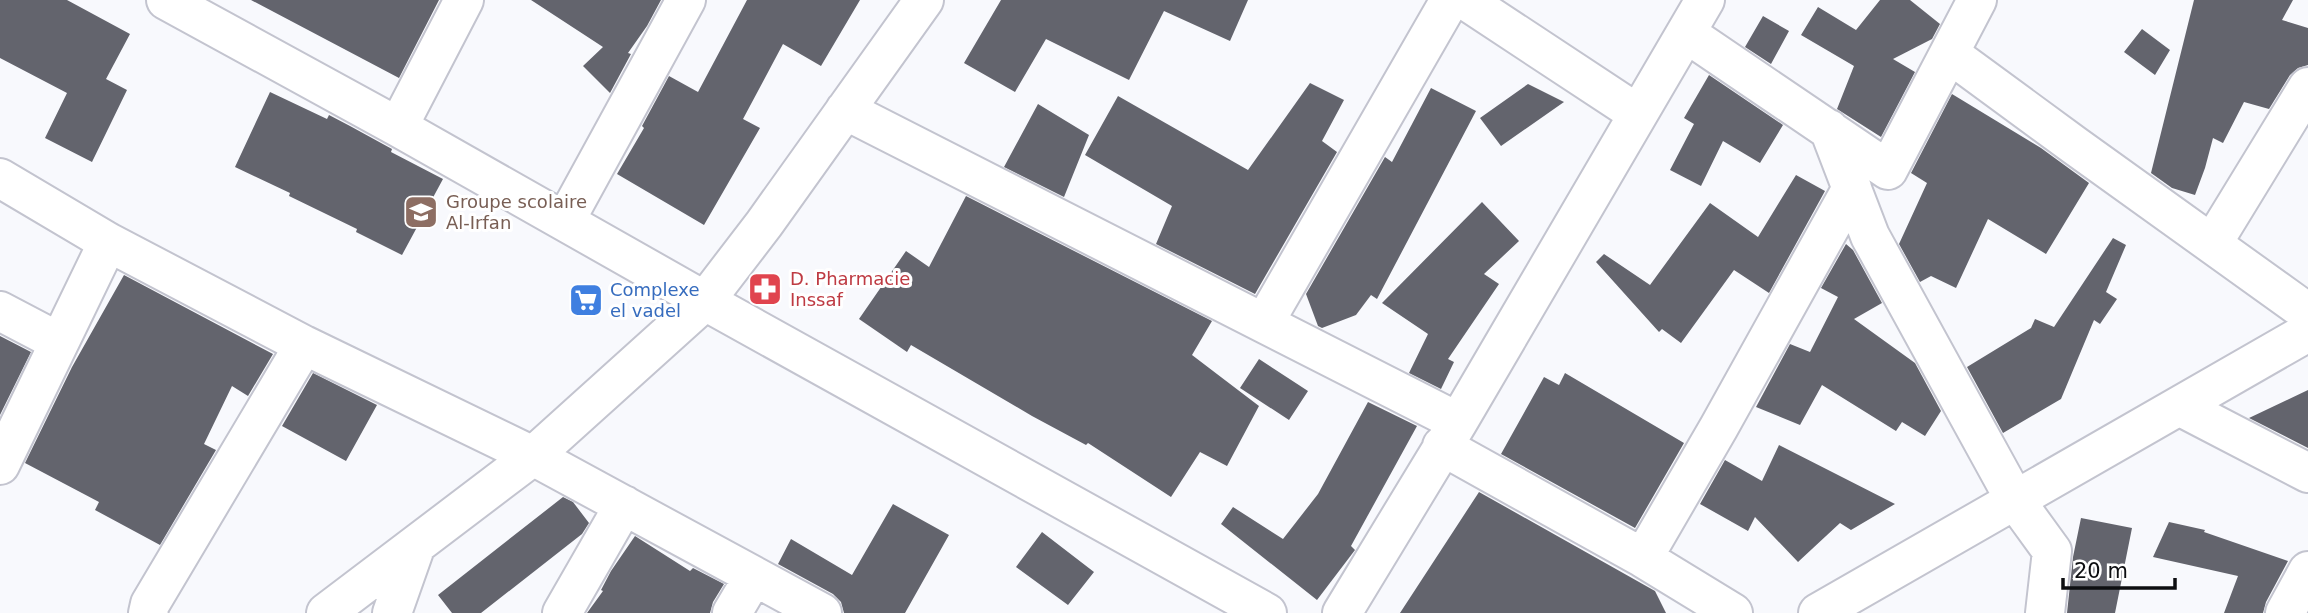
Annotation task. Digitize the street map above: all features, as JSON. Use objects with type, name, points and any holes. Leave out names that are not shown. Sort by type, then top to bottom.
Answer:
[{"type":"street","points":[[166,0],[1267,613]]},
{"type":"street","points":[[398,127],[464,0]]},
{"type":"street","points":[[565,221],[686,0]]},
{"type":"street","points":[[326,613],[533,456],[705,301],[764,224],[924,0]]},
{"type":"street","points":[[1264,323],[1450,0]]},
{"type":"street","points":[[1465,0],[1638,114]]},
{"type":"street","points":[[1342,613],[1706,0]]},
{"type":"street","points":[[1686,33],[1888,170],[1978,0]]},
{"type":"street","points":[[1950,54],[2308,313]]},
{"type":"street","points":[[2212,244],[2308,86]]},
{"type":"street","points":[[845,110],[1264,323],[1450,434],[1733,613]]},
{"type":"street","points":[[1829,129],[1870,236],[2015,500],[2052,551],[2045,613]]},
{"type":"street","points":[[1,182],[108,242],[304,345],[533,456],[822,613]]},
{"type":"street","points":[[1643,558],[1852,188]]},
{"type":"street","points":[[0,465],[108,242]]},
{"type":"street","points":[[0,311],[59,342]]},
{"type":"street","points":[[1818,613],[2308,332]]},
{"type":"street","points":[[148,613],[149,604],[304,345]]},
{"type":"street","points":[[2179,406],[2308,472]]},
{"type":"street","points":[[562,613],[624,505]]},
{"type":"street","points":[[392,613],[416,545]]},
{"type":"street","points":[[2284,613],[2308,571]]},
{"type":"street","points":[[732,613],[754,576]]},
{"type":"building","points":[[0,0],[67,0],[130,34],[106,79],[127,90],[92,162],[45,138],[67,93],[0,58]]},
{"type":"building","points":[[251,0],[439,0],[399,78]]},
{"type":"building","points":[[531,0],[661,0],[628,53],[631,54],[610,93],[583,66],[603,47]]},
{"type":"building","points":[[747,0],[860,0],[821,66],[783,44],[743,119],[760,128],[704,225],[617,174],[644,128],[642,126],[669,76],[698,92]]},
{"type":"building","points":[[1001,0],[1248,0],[1230,41],[1164,11],[1129,80],[1046,39],[1015,92],[964,63]]},
{"type":"building","points":[[1880,0],[1910,0],[1940,24],[1932,39],[1893,59],[1915,72],[1881,137],[1837,109],[1854,66],[1801,35],[1818,7],[1856,30]]},
{"type":"building","points":[[2194,0],[2293,0],[2282,20],[2308,28],[2308,65],[2298,68],[2290,75],[2269,109],[2244,102],[2223,143],[2213,138],[2195,195],[2172,188],[2151,173]]},
{"type":"building","points":[[1763,16],[1789,31],[1771,64],[1745,47]]},
{"type":"building","points":[[2142,29],[2170,50],[2155,75],[2124,52]]},
{"type":"building","points":[[1709,75],[1783,125],[1760,163],[1723,141],[1701,186],[1670,170],[1694,124],[1684,118]]},
{"type":"building","points":[[1310,83],[1344,100],[1322,141],[1337,152],[1255,294],[1156,244],[1172,206],[1085,155],[1118,96],[1248,170]]},
{"type":"building","points":[[1528,84],[1564,102],[1501,146],[1480,118]]},
{"type":"building","points":[[1431,88],[1476,111],[1377,299],[1371,295],[1356,315],[1322,328],[1318,326],[1306,294],[1385,157],[1392,162]]},
{"type":"building","points":[[270,92],[327,119],[329,115],[443,179],[402,255],[356,232],[357,229],[289,196],[290,193],[235,167]]},
{"type":"building","points":[[1952,94],[2041,148],[2089,183],[2046,254],[1988,219],[1956,288],[1931,276],[1920,282],[1899,244],[1927,183],[1911,173]]},
{"type":"building","points":[[1038,104],[1089,135],[1064,197],[1004,167]]},
{"type":"building","points":[[1796,175],[1825,191],[1769,293],[1734,270],[1681,343],[1662,329],[1659,332],[1596,262],[1604,254],[1650,285],[1710,203],[1758,237]]},
{"type":"building","points":[[966,196],[1212,321],[1192,355],[1259,406],[1227,466],[1200,452],[1171,497],[1088,443],[1086,445],[1032,416],[911,345],[907,352],[859,319],[906,251],[929,267]]},
{"type":"building","points":[[1482,202],[1519,241],[1484,274],[1499,284],[1448,359],[1454,362],[1441,389],[1409,373],[1428,334],[1382,303]]},
{"type":"building","points":[[2113,238],[2126,245],[2106,292],[2117,299],[2100,324],[2094,320],[2061,399],[2003,433],[1967,367],[2031,328],[2035,319],[2054,327]]},
{"type":"building","points":[[1846,244],[1853,250],[1882,303],[1854,319],[1915,363],[1941,411],[1925,436],[1902,422],[1896,431],[1822,385],[1800,425],[1756,407],[1790,344],[1810,352],[1838,297],[1821,288]]},
{"type":"building","points":[[124,275],[273,354],[248,396],[232,386],[204,444],[216,450],[160,545],[95,510],[99,502],[25,463],[72,367]]},
{"type":"building","points":[[0,336],[31,352],[0,415]]},
{"type":"building","points":[[1259,359],[1308,391],[1289,420],[1240,388]]},
{"type":"building","points":[[313,373],[377,405],[346,461],[282,426]]},
{"type":"building","points":[[1565,373],[1684,443],[1635,528],[1501,454],[1544,377],[1559,385]]},
{"type":"building","points":[[2308,390],[2308,448],[2249,418]]},
{"type":"building","points":[[1368,402],[1417,426],[1351,546],[1355,550],[1317,600],[1221,524],[1233,507],[1283,539],[1318,494]]},
{"type":"building","points":[[1779,445],[1895,504],[1851,530],[1840,523],[1798,562],[1755,517],[1748,531],[1700,504],[1725,460],[1762,481]]},
{"type":"building","points":[[1479,492],[1655,591],[1666,613],[1400,613]]},
{"type":"building","points":[[563,497],[573,502],[589,523],[582,534],[481,613],[452,613],[438,595]]},
{"type":"building","points":[[893,504],[949,535],[905,613],[844,613],[841,602],[833,594],[778,564],[791,539],[852,575]]},
{"type":"building","points":[[2081,518],[2132,528],[2115,613],[2067,613],[2073,557]]},
{"type":"building","points":[[2169,522],[2205,530],[2204,532],[2288,561],[2263,613],[2224,613],[2238,576],[2153,557]]},
{"type":"building","points":[[1042,532],[1094,572],[1068,605],[1016,567]]},
{"type":"building","points":[[635,536],[690,571],[693,568],[724,584],[710,613],[587,613]]},
{"type":"place","name":"Groupe scolaire Al-Irfan","points":[[421,212]]},
{"type":"place","name":"D. Pharmacie Inssaf","points":[[765,289]]},
{"type":"place","name":"Complexe el vadel","points":[[586,300]]}]
